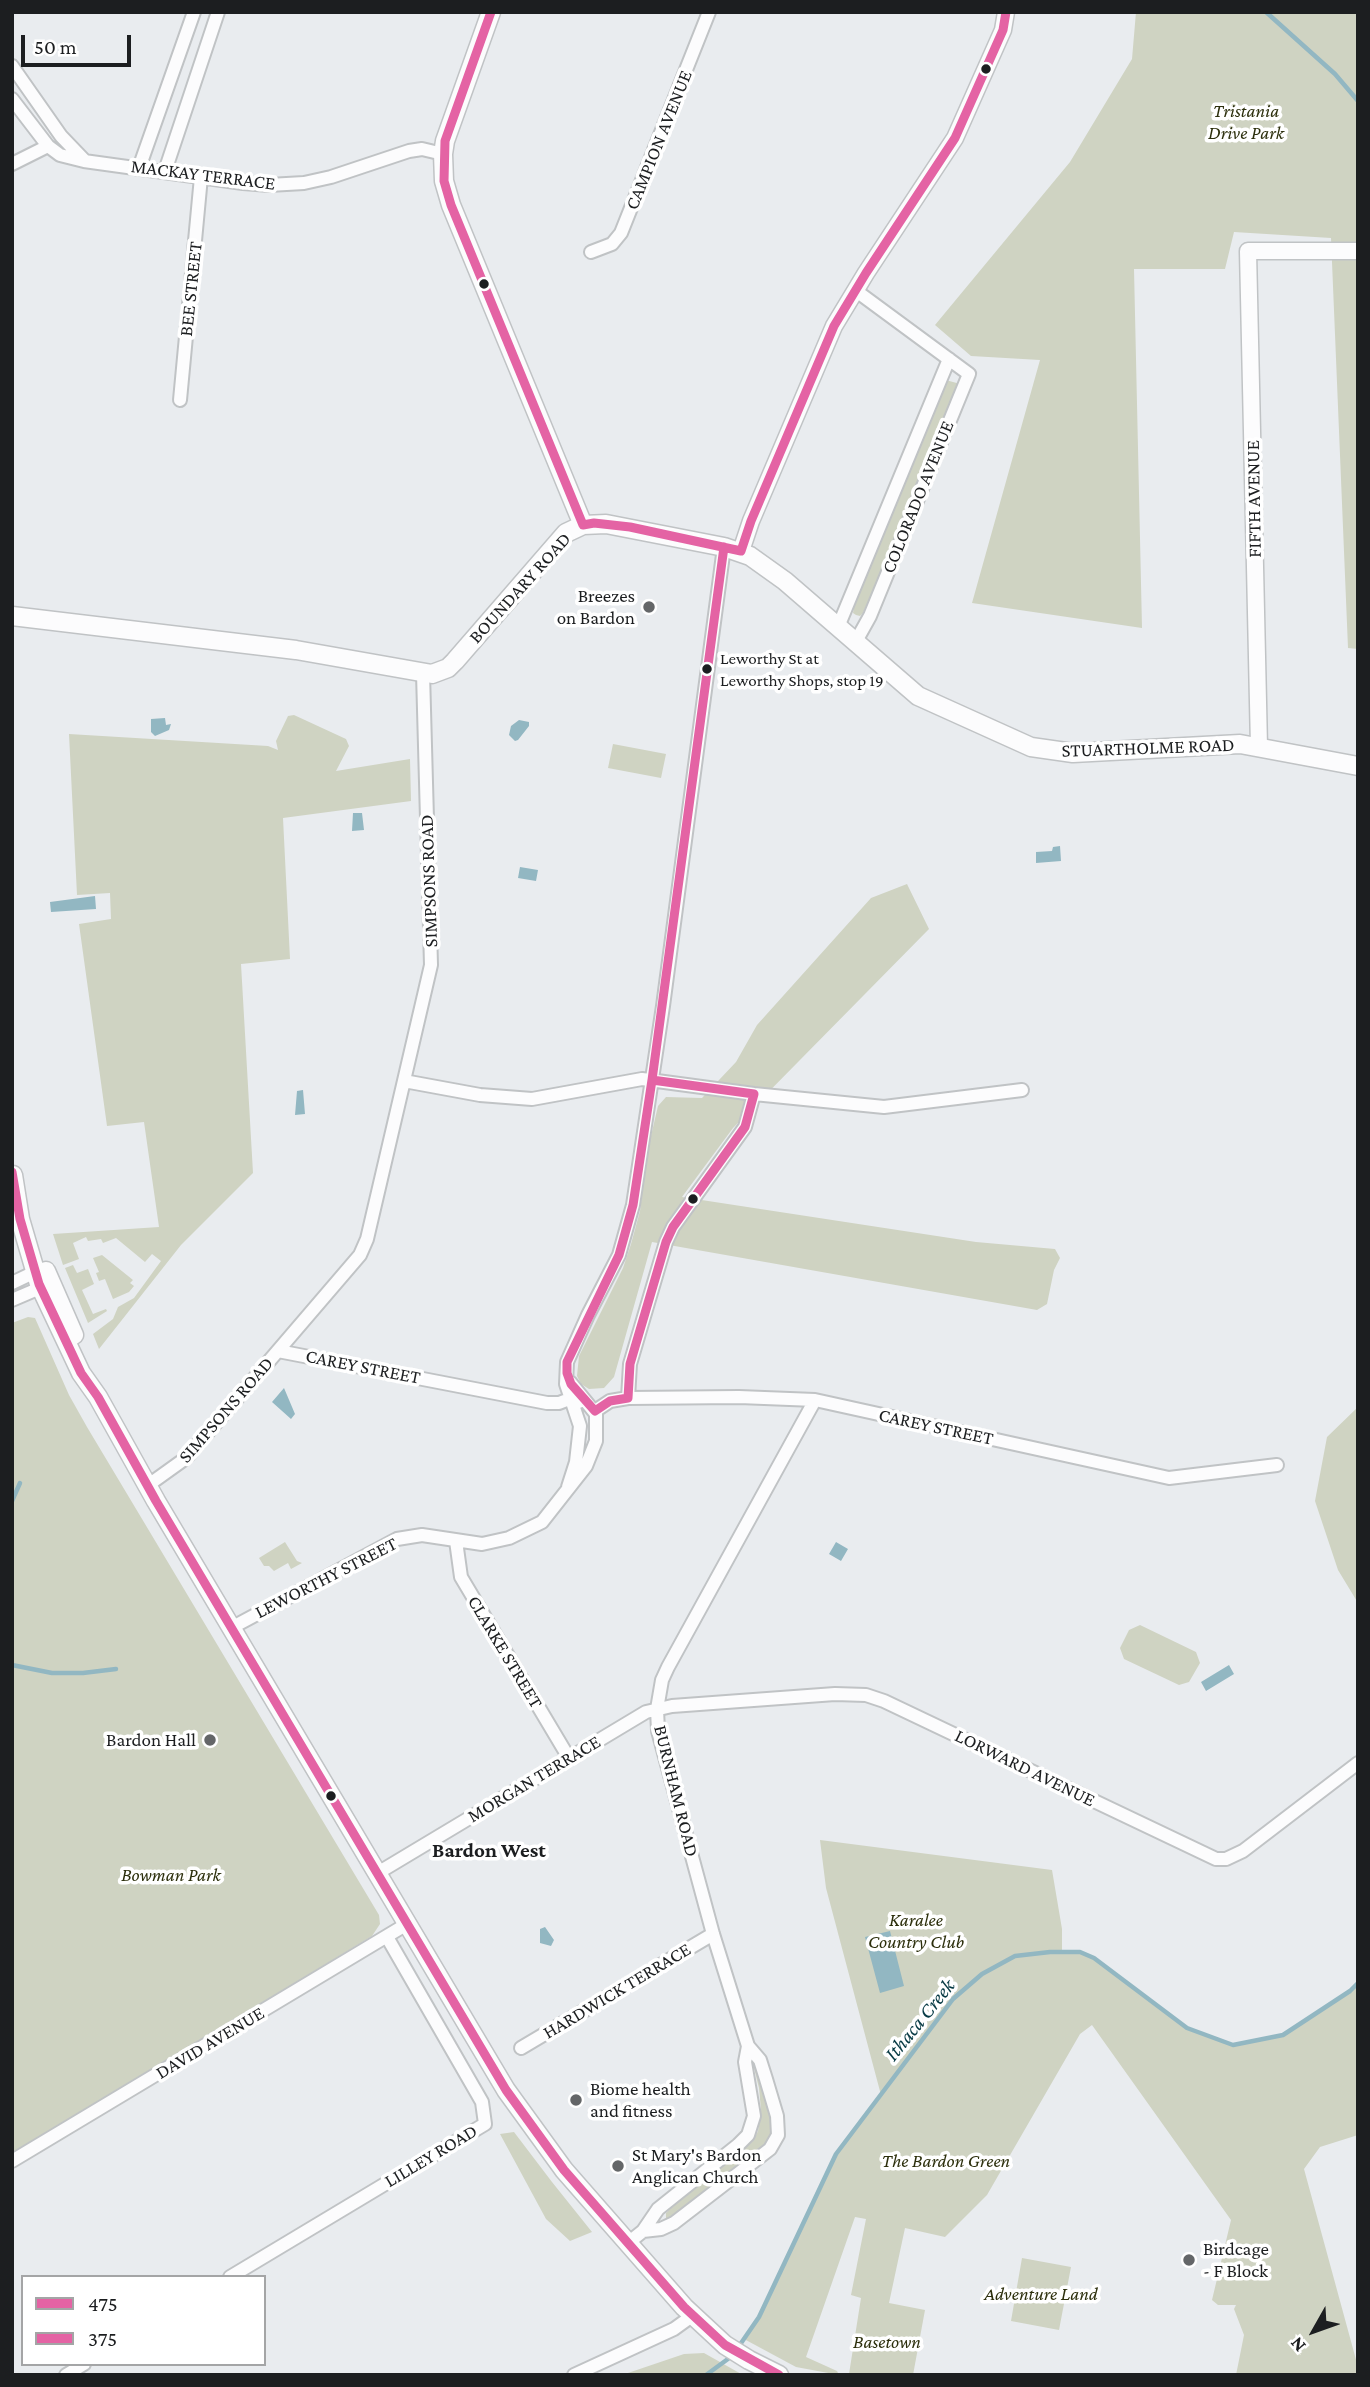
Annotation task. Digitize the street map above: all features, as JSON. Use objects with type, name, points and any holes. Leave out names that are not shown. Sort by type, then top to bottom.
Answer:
[{"type":"main road","name":"BOUNDARY ROAD","points":[[423,673],[439,672],[455,661],[565,535],[583,525],[451,205],[444,181],[443,154],[449,128],[492,12]]},
{"type":"main road","name":"STUARTHOLME ROAD","points":[[583,525],[594,523],[630,527],[733,549],[773,570],[918,696],[1031,747],[1073,753],[1219,744],[1259,747],[1358,766]]},
{"type":"main road","points":[[12,616],[296,650],[423,673]]},
{"type":"main road","points":[[13,1173],[20,1219],[41,1279],[81,1373],[98,1397],[147,1486],[376,1874],[522,2114],[564,2170],[692,2316],[725,2345],[777,2374]]},
{"type":"street","points":[[139,168],[194,12]]},
{"type":"street","points":[[165,171],[218,12]]},
{"type":"street","name":"CAMPION AVENUE","points":[[591,252],[612,244],[621,233],[709,12]]},
{"type":"street","points":[[595,1411],[573,1388],[566,1368],[573,1348],[619,1255],[633,1205],[733,549],[751,521],[834,326],[955,138],[1003,30],[1006,12]]},
{"type":"street","points":[[12,65],[68,145],[84,161]]},
{"type":"street","name":"MACKAY TERRACE","points":[[12,99],[47,146],[60,155],[84,161],[260,185],[292,185],[331,177],[409,151],[422,149],[443,154]]},
{"type":"street","points":[[12,164],[47,146]]},
{"type":"street","name":"BEE STREET","points":[[180,400],[201,177]]},
{"type":"street","name":"FIFTH AVENUE","points":[[1259,747],[1248,251],[1358,251]]},
{"type":"street","name":"COLORADO AVENUE","points":[[855,290],[969,374],[870,616],[855,643]]},
{"type":"street","name":"COLORADO AVENUE","points":[[838,627],[949,359]]},
{"type":"street","name":"SIMPSONS ROAD","points":[[147,1486],[186,1458],[364,1249],[431,958],[423,673]]},
{"type":"street","points":[[404,1081],[494,1097],[532,1099],[633,1080],[652,1080],[754,1094],[884,1107],[1023,1090]]},
{"type":"street","points":[[628,1398],[633,1354],[666,1242],[673,1227],[745,1127],[754,1094]]},
{"type":"street","points":[[12,1283],[41,1279]]},
{"type":"street","points":[[12,1300],[41,1279]]},
{"type":"street","name":"CAREY STREET","points":[[278,1351],[550,1403],[572,1398]]},
{"type":"street","name":"LEWORTHY STREET","points":[[566,1368],[566,1381],[579,1419],[580,1434],[576,1462],[568,1487]]},
{"type":"street","name":"CAREY STREET","points":[[595,1411],[610,1401],[628,1398],[739,1397],[815,1400],[1169,1478],[1277,1465]]},
{"type":"street","points":[[572,1398],[595,1411]]},
{"type":"street","name":"BURNHAM ROAD","points":[[643,2231],[661,2229],[674,2223],[765,2153],[775,2142],[778,2130],[777,2116],[760,2060],[748,2046],[713,1934],[658,1731],[657,1709],[662,1681],[668,1667],[815,1400]]},
{"type":"street","name":"LEWORTHY STREET","points":[[231,1628],[397,1539],[422,1535],[482,1544],[501,1541],[542,1522],[584,1468],[592,1453],[597,1430],[595,1411]]},
{"type":"street","name":"CLARKE STREET","points":[[456,1541],[461,1577],[569,1758]]},
{"type":"street","name":"LORWARD AVENUE","points":[[657,1709],[835,1694],[866,1695],[884,1701],[1216,1859],[1226,1859],[1243,1851],[1358,1763]]},
{"type":"street","name":"MORGAN TERRACE","points":[[376,1874],[646,1712],[657,1709]]},
{"type":"street","name":"DAVID AVENUE","points":[[12,2161],[407,1924]]},
{"type":"street","name":"HARDWICK TERRACE","points":[[521,2048],[713,1934]]},
{"type":"street","name":"LILLEY ROAD","points":[[233,2275],[485,2124],[482,2102],[387,1937]]},
{"type":"street","name":"BURNHAM ROAD","points":[[628,2243],[643,2231],[658,2209],[738,2146],[748,2135],[754,2110],[745,2062],[748,2046]]},
{"type":"street","points":[[574,2375],[674,2329],[692,2316]]},
{"type":"green space","name":"Tristania Drive Park","points":[[1136,12],[1358,12],[1358,649],[1348,648],[1331,238],[1234,232],[1225,269],[1134,269],[1142,628],[972,603],[1040,360],[971,356],[935,325],[1070,162],[1132,59]]},
{"type":"green space","points":[[942,379],[964,385],[863,613],[856,615],[853,613],[854,607]]},
{"type":"green space","points":[[294,715],[346,739],[349,746],[336,771],[410,759],[411,801],[283,818],[290,959],[241,964],[253,1173],[181,1245],[99,1349],[93,1334],[113,1319],[118,1307],[134,1298],[161,1261],[152,1254],[145,1262],[116,1238],[103,1243],[101,1239],[88,1241],[86,1237],[73,1243],[79,1259],[63,1265],[53,1234],[159,1227],[144,1122],[107,1126],[79,924],[111,919],[110,893],[77,895],[69,734],[268,746],[278,750],[276,741],[288,716]]},
{"type":"green space","points":[[613,744],[666,754],[661,778],[608,768]]},
{"type":"green space","points":[[907,884],[929,929],[733,1128],[682,1197],[976,1242],[1055,1249],[1060,1258],[1054,1270],[1047,1304],[1037,1310],[652,1242],[614,1377],[604,1388],[589,1389],[581,1384],[577,1376],[579,1356],[623,1268],[631,1244],[640,1211],[647,1153],[658,1106],[666,1097],[702,1098],[736,1062],[757,1025],[871,898]]},
{"type":"green space","points":[[102,1255],[133,1280],[130,1283],[134,1286],[129,1292],[113,1299],[105,1279],[99,1281],[96,1273],[99,1272],[93,1258]]},
{"type":"green space","points":[[73,1265],[77,1273],[88,1269],[94,1284],[82,1290],[93,1314],[106,1309],[107,1311],[88,1323],[65,1268]]},
{"type":"green space","name":"Bowman Park","points":[[28,1317],[35,1318],[69,1395],[87,1427],[379,1915],[380,1924],[372,1936],[12,2156],[12,1323]]},
{"type":"green space","points":[[1358,1407],[1358,1603],[1338,1570],[1315,1501],[1327,1437]]},
{"type":"green space","points":[[285,1542],[297,1561],[302,1563],[291,1569],[288,1563],[274,1571],[269,1566],[264,1566],[259,1558]]},
{"type":"green space","points":[[1140,1625],[1196,1652],[1200,1663],[1189,1682],[1179,1685],[1124,1659],[1120,1648],[1129,1630]]},
{"type":"green space","points":[[820,1840],[1052,1870],[1062,1929],[1062,1952],[1080,1952],[1094,1958],[1187,2028],[1233,2045],[1283,2035],[1358,1983],[1358,2135],[1320,2147],[1304,2169],[1358,2375],[1236,2375],[1244,2335],[1234,2309],[1236,2305],[1218,2305],[1212,2300],[1231,2220],[1092,2025],[1080,2034],[987,2195],[945,2237],[905,2228],[889,2303],[925,2310],[913,2375],[849,2374],[861,2298],[851,2295],[866,2219],[855,2217],[806,2357],[837,2371],[839,2375],[796,2367],[744,2339],[759,2317],[836,2154],[881,2095],[826,1888]]},
{"type":"green space","points":[[751,2056],[774,2122],[771,2141],[669,2220],[666,2219],[666,2213],[670,2209],[753,2141],[758,2131],[761,2110]]},
{"type":"green space","points":[[514,2132],[592,2232],[570,2241],[546,2219],[500,2134]]},
{"type":"green space","name":"Adventure Land","points":[[1022,2258],[1071,2267],[1059,2330],[1011,2321]]},
{"type":"green space","points":[[704,2353],[743,2375],[622,2375],[684,2354]]},
{"type":"water","points":[[165,718],[166,725],[171,724],[169,730],[155,736],[151,732],[151,719]]},
{"type":"water","points":[[519,720],[529,722],[529,726],[515,741],[509,735],[511,726]]},
{"type":"water","points":[[353,813],[362,813],[364,830],[352,831]]},
{"type":"water","points":[[1060,846],[1061,861],[1036,863],[1036,852],[1052,851],[1053,847]]},
{"type":"water","points":[[520,867],[538,870],[536,881],[518,878]]},
{"type":"water","points":[[95,896],[96,909],[51,912],[50,902]]},
{"type":"water","points":[[303,1090],[305,1114],[295,1115],[297,1091]]},
{"type":"water","points":[[284,1388],[295,1414],[291,1419],[272,1402]]},
{"type":"water","points":[[836,1542],[848,1549],[841,1561],[829,1554]]},
{"type":"water","points":[[1229,1665],[1234,1674],[1206,1691],[1201,1682]]},
{"type":"water","points":[[545,1927],[554,1940],[551,1946],[540,1943],[540,1929]]},
{"type":"water","points":[[890,1931],[904,1986],[880,1993],[865,1937]]},
{"type":"waterway","points":[[1266,12],[1335,74],[1358,101]]},
{"type":"waterway","points":[[12,1501],[20,1483]]},
{"type":"waterway","points":[[12,1665],[52,1673],[116,1669]]},
{"type":"waterway","name":"Ithaca Creek","points":[[737,2349],[759,2317],[836,2154],[953,1999],[982,1974],[1015,1956],[1080,1952],[1094,1958],[1187,2028],[1233,2045],[1283,2035],[1358,1983]]},
{"type":"waterway","name":"Ithaca Creek","points":[[706,2375],[732,2356]]},
{"type":"transit line","name":"475","points":[[491,12],[445,141],[444,181],[451,205],[583,525],[594,523],[630,527],[741,551],[751,521],[834,326],[955,138],[1003,30],[1006,12]]},
{"type":"transit line","name":"475","points":[[652,1080],[724,547]]},
{"type":"transit line","name":"475","points":[[652,1080],[754,1094],[745,1127],[673,1227],[666,1242],[630,1364],[628,1398],[610,1401],[595,1411],[571,1384],[567,1362],[619,1255],[633,1205],[652,1080]]},
{"type":"transit line","name":"375","points":[[12,1172],[20,1219],[39,1284],[81,1373],[98,1397],[156,1501],[506,2090],[564,2170],[684,2307],[725,2345],[779,2375]]},
{"type":"place","name":"Breezes on Bardon","points":[[649,607]]},
{"type":"place","name":"Leworthy St at Leworthy Shops, stop 19","points":[[707,669]]},
{"type":"place","name":"Bardon Hall","points":[[210,1740]]},
{"type":"place","name":"Biome health and fitness","points":[[576,2100]]},
{"type":"place","name":"St Mary's Bardon Anglican Church","points":[[618,2166]]},
{"type":"place","name":"Birdcage - F Block","points":[[1189,2260]]},
{"type":"district","name":"Bardon West","points":[[489,1851]]},
{"type":"park label","name":"Karalee Country Club","points":[[916,1931]]},
{"type":"park label","name":"The Bardon Green","points":[[946,2161]]},
{"type":"park label","name":"Basetown","points":[[887,2342]]}]
